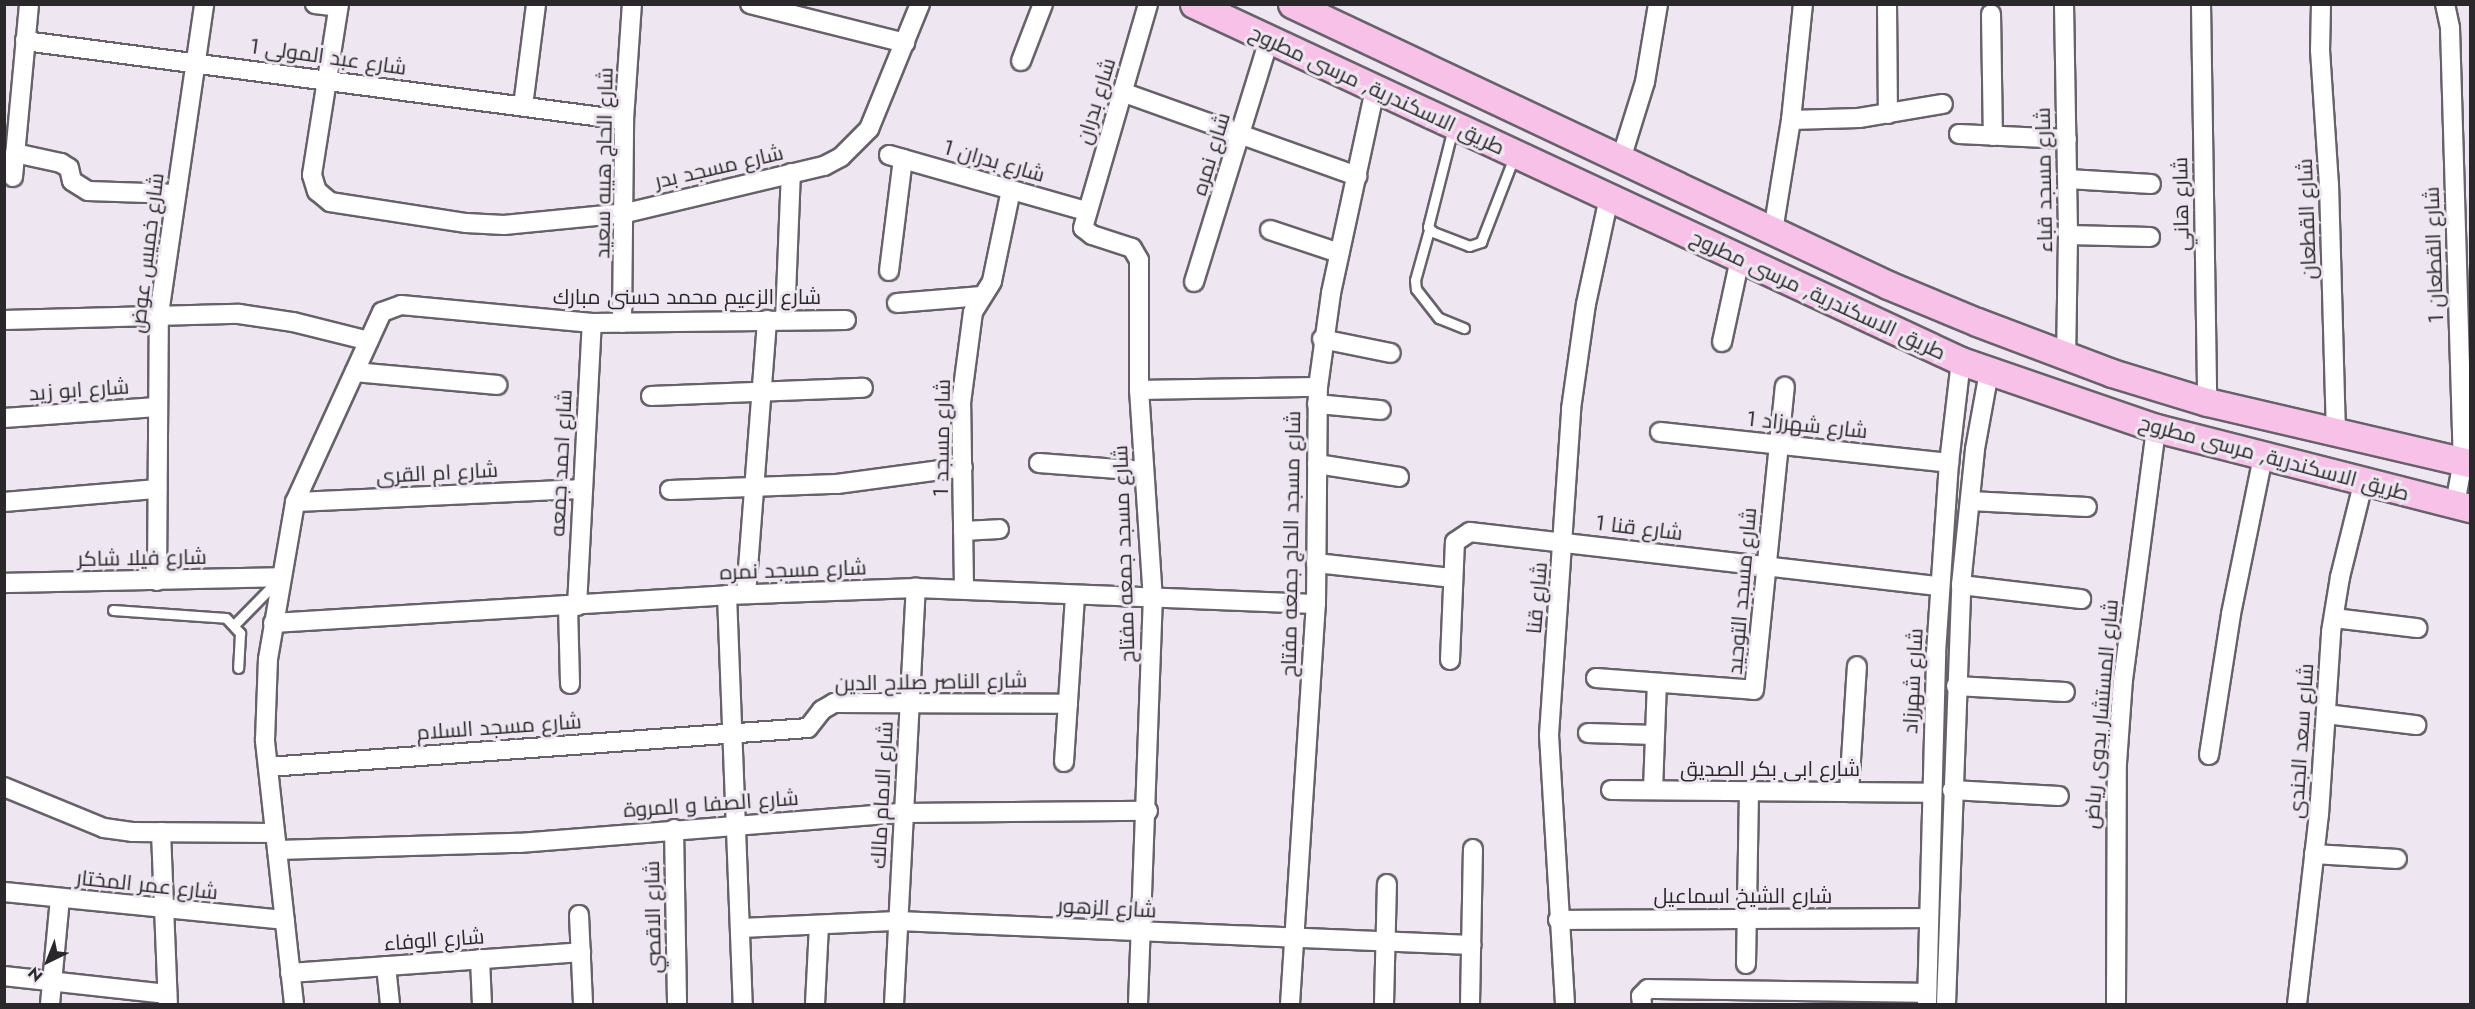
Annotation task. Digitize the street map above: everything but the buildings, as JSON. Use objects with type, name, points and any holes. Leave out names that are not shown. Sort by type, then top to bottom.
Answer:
[{"type":"main road","name":"طريق الاسكندرية, مرسى مطروح","points":[[1194,4],[1961,361],[2156,428],[2363,484],[2463,506]]},
{"type":"main road","name":"طريق الاسكندرية, مرسى مطروح","points":[[1292,4],[1888,285],[2066,356],[2207,402],[2467,462]]},
{"type":"street","points":[[13,177],[29,4]]},
{"type":"street","name":"شارع خميس عوض","points":[[157,581],[159,314],[204,4]]},
{"type":"street","points":[[315,4],[338,6]]},
{"type":"street","points":[[523,106],[536,4]]},
{"type":"street","name":"شارع الحاج هيبه سعيد","points":[[622,323],[626,213],[624,120],[632,4]]},
{"type":"street","points":[[749,10],[905,43],[920,4]]},
{"type":"street","points":[[1021,61],[1043,4]]},
{"type":"street","name":"شارع بدران","points":[[1086,211],[1148,4]]},
{"type":"street","points":[[1622,159],[1645,82],[1658,4]]},
{"type":"street","points":[[1773,231],[1791,120],[1803,4]]},
{"type":"street","points":[[1887,4],[1888,114]]},
{"type":"street","name":"شارع مسجد قباء","points":[[2064,4],[2068,179],[2066,356]]},
{"type":"street","name":"شارع هاني","points":[[2201,4],[2207,402]]},
{"type":"street","name":"شارع القطعان","points":[[2321,4],[2320,50],[2329,184],[2336,432]]},
{"type":"street","name":"شارع القطعان 1","points":[[2445,4],[2450,28],[2467,462],[2463,506]]},
{"type":"street","name":"شارع مسجد بدر","points":[[338,6],[312,176],[317,191],[330,202],[466,223],[504,225],[626,213],[824,166],[857,145],[868,129],[905,43]]},
{"type":"street","points":[[1991,14],[1993,136]]},
{"type":"street","name":"شارع نمره","points":[[1194,282],[1269,40]]},
{"type":"street","name":"شارع عبد المولى 1","points":[[26,41],[195,61],[624,120]]},
{"type":"street","name":"شارع مسجد الحاج جمعه مفتاح","points":[[1290,1005],[1316,604],[1318,395],[1322,339],[1375,90]]},
{"type":"street","points":[[1122,92],[1357,176]]},
{"type":"street","points":[[1791,120],[1888,114],[1943,105]]},
{"type":"street","points":[[1959,134],[2067,139]]},
{"type":"street","points":[[15,153],[61,163],[69,168],[72,182],[88,191],[177,194]]},
{"type":"street","name":"شارع بدران 1","points":[[889,271],[896,157],[1086,211]]},
{"type":"street","points":[[746,594],[762,392],[776,320],[791,173]]},
{"type":"street","points":[[2068,179],[2151,184]]},
{"type":"street","name":"شارع مسجد 1","points":[[964,587],[961,403],[973,312],[992,280],[1011,190]]},
{"type":"street","name":"شارع قنا","points":[[1565,1005],[1558,920],[1549,735],[1577,356],[1609,198]]},
{"type":"street","name":"شارع مسجد جمعه مفتاح","points":[[1086,211],[1083,228],[1086,233],[1137,253],[1139,390],[1153,600],[1144,932],[1138,1005]]},
{"type":"street","points":[[1270,230],[1340,253]]},
{"type":"street","points":[[2068,235],[2150,237]]},
{"type":"street","points":[[1722,342],[1740,259]]},
{"type":"street","points":[[897,303],[982,296]]},
{"type":"street","name":"شارع الزعيم محمد حسنى مبارك","points":[[294,1005],[265,740],[273,623],[295,502],[382,312],[394,305],[592,323],[846,320]]},
{"type":"street","points":[[4,320],[159,314],[264,316],[369,341]]},
{"type":"street","name":"شارع احمد جمعه","points":[[573,606],[592,323]]},
{"type":"street","points":[[1322,339],[1391,352]]},
{"type":"street","name":"شارع شهرزاد","points":[[1927,999],[1930,793],[1940,586],[1948,463],[1961,361]]},
{"type":"street","points":[[355,372],[497,385]]},
{"type":"street","name":"شارع شهرزاد","points":[[1946,1005],[1961,585],[1970,501],[1989,372]]},
{"type":"street","name":"شارع مسجد التوحيد","points":[[1596,678],[1754,690],[1785,387]]},
{"type":"street","points":[[651,396],[863,388]]},
{"type":"street","points":[[1139,390],[1318,395],[1381,410]]},
{"type":"street","name":"شارع ابو زيد","points":[[4,418],[157,407]]},
{"type":"street","name":"شارع المستشار بدوى رياض","points":[[2116,1005],[2113,847],[2117,751],[2133,597],[2156,428]]},
{"type":"street","name":"شارع شهرزاد 1","points":[[1660,432],[1948,463]]},
{"type":"street","points":[[2209,755],[2231,614],[2263,457]]},
{"type":"street","points":[[1039,463],[1144,471]]},
{"type":"street","points":[[1317,464],[1399,477]]},
{"type":"street","points":[[670,490],[754,489],[837,484],[963,467]]},
{"type":"street","name":"شارع سعد الجندى","points":[[2297,1005],[2314,854],[2334,618],[2363,484]]},
{"type":"street","points":[[4,502],[157,489]]},
{"type":"street","name":"شارع ام القرى","points":[[295,502],[581,489]]},
{"type":"street","points":[[1970,501],[2087,507]]},
{"type":"street","points":[[963,531],[999,529]]},
{"type":"street","name":"شارع قنا 1","points":[[1450,660],[1451,578],[1455,542],[1470,532],[1940,586]]},
{"type":"street","points":[[1316,563],[1451,578]]},
{"type":"street","name":"شارع فيلا شاكر","points":[[4,583],[281,577]]},
{"type":"street","points":[[1961,585],[2081,599]]},
{"type":"street","name":"شارع مسجد نمره","points":[[273,623],[746,594],[964,587],[1153,600],[1316,604]]},
{"type":"street","name":"شارع الامام مالك","points":[[894,1005],[916,588]]},
{"type":"street","points":[[727,595],[738,825],[743,1005]]},
{"type":"street","points":[[1064,762],[1075,595]]},
{"type":"street","points":[[570,684],[573,606]]},
{"type":"street","points":[[2334,618],[2417,628]]},
{"type":"street","points":[[1849,792],[1857,666]]},
{"type":"street","points":[[1653,790],[1657,683]]},
{"type":"street","points":[[1956,686],[2065,692]]},
{"type":"street","name":"شارع الناصر صلاح الدين","points":[[733,731],[808,728],[822,710],[834,703],[909,701],[1068,704]]},
{"type":"street","points":[[2326,714],[2416,725]]},
{"type":"street","name":"شارع مسجد السلام","points":[[268,767],[733,731]]},
{"type":"street","points":[[1588,733],[1655,735]]},
{"type":"street","name":"شارع الصفا و المروة","points":[[4,787],[104,828],[276,841],[519,843],[674,829],[903,813],[1148,811]]},
{"type":"street","name":"شارع ابى بكر الصديق","points":[[1611,790],[1930,793]]},
{"type":"street","points":[[1952,790],[2059,796]]},
{"type":"street","points":[[1746,964],[1749,791]]},
{"type":"street","name":"شارع الاقصي","points":[[674,829],[677,1005]]},
{"type":"street","points":[[4,976],[168,999],[161,832]]},
{"type":"street","points":[[1470,1005],[1473,849]]},
{"type":"street","points":[[2314,854],[2397,859]]},
{"type":"street","points":[[1384,1005],[1387,884]]},
{"type":"street","name":"شارع عمر المختار","points":[[4,892],[163,910],[285,920]]},
{"type":"street","points":[[50,1005],[60,898]]},
{"type":"street","points":[[579,915],[583,1005]]},
{"type":"street","name":"شارع الشيخ اسماعيل","points":[[1558,920],[1928,918]]},
{"type":"street","name":"شارع الزهور","points":[[741,928],[898,921],[1471,945]]},
{"type":"street","points":[[815,1005],[819,926]]},
{"type":"street","name":"شارع الوفاء","points":[[290,973],[581,952]]},
{"type":"street","points":[[480,960],[482,1005]]},
{"type":"street","points":[[386,966],[390,1005]]},
{"type":"street","points":[[1642,1005],[1641,996],[1648,989],[1927,999]]},
{"type":"lane","points":[[1454,126],[1415,280],[1416,289],[1439,318],[1464,328]]},
{"type":"lane","points":[[1429,230],[1469,246],[1481,242],[1515,154]]},
{"type":"lane","points":[[235,624],[281,577]]},
{"type":"lane","points":[[113,610],[226,618],[235,624],[240,633],[238,668]]}]
